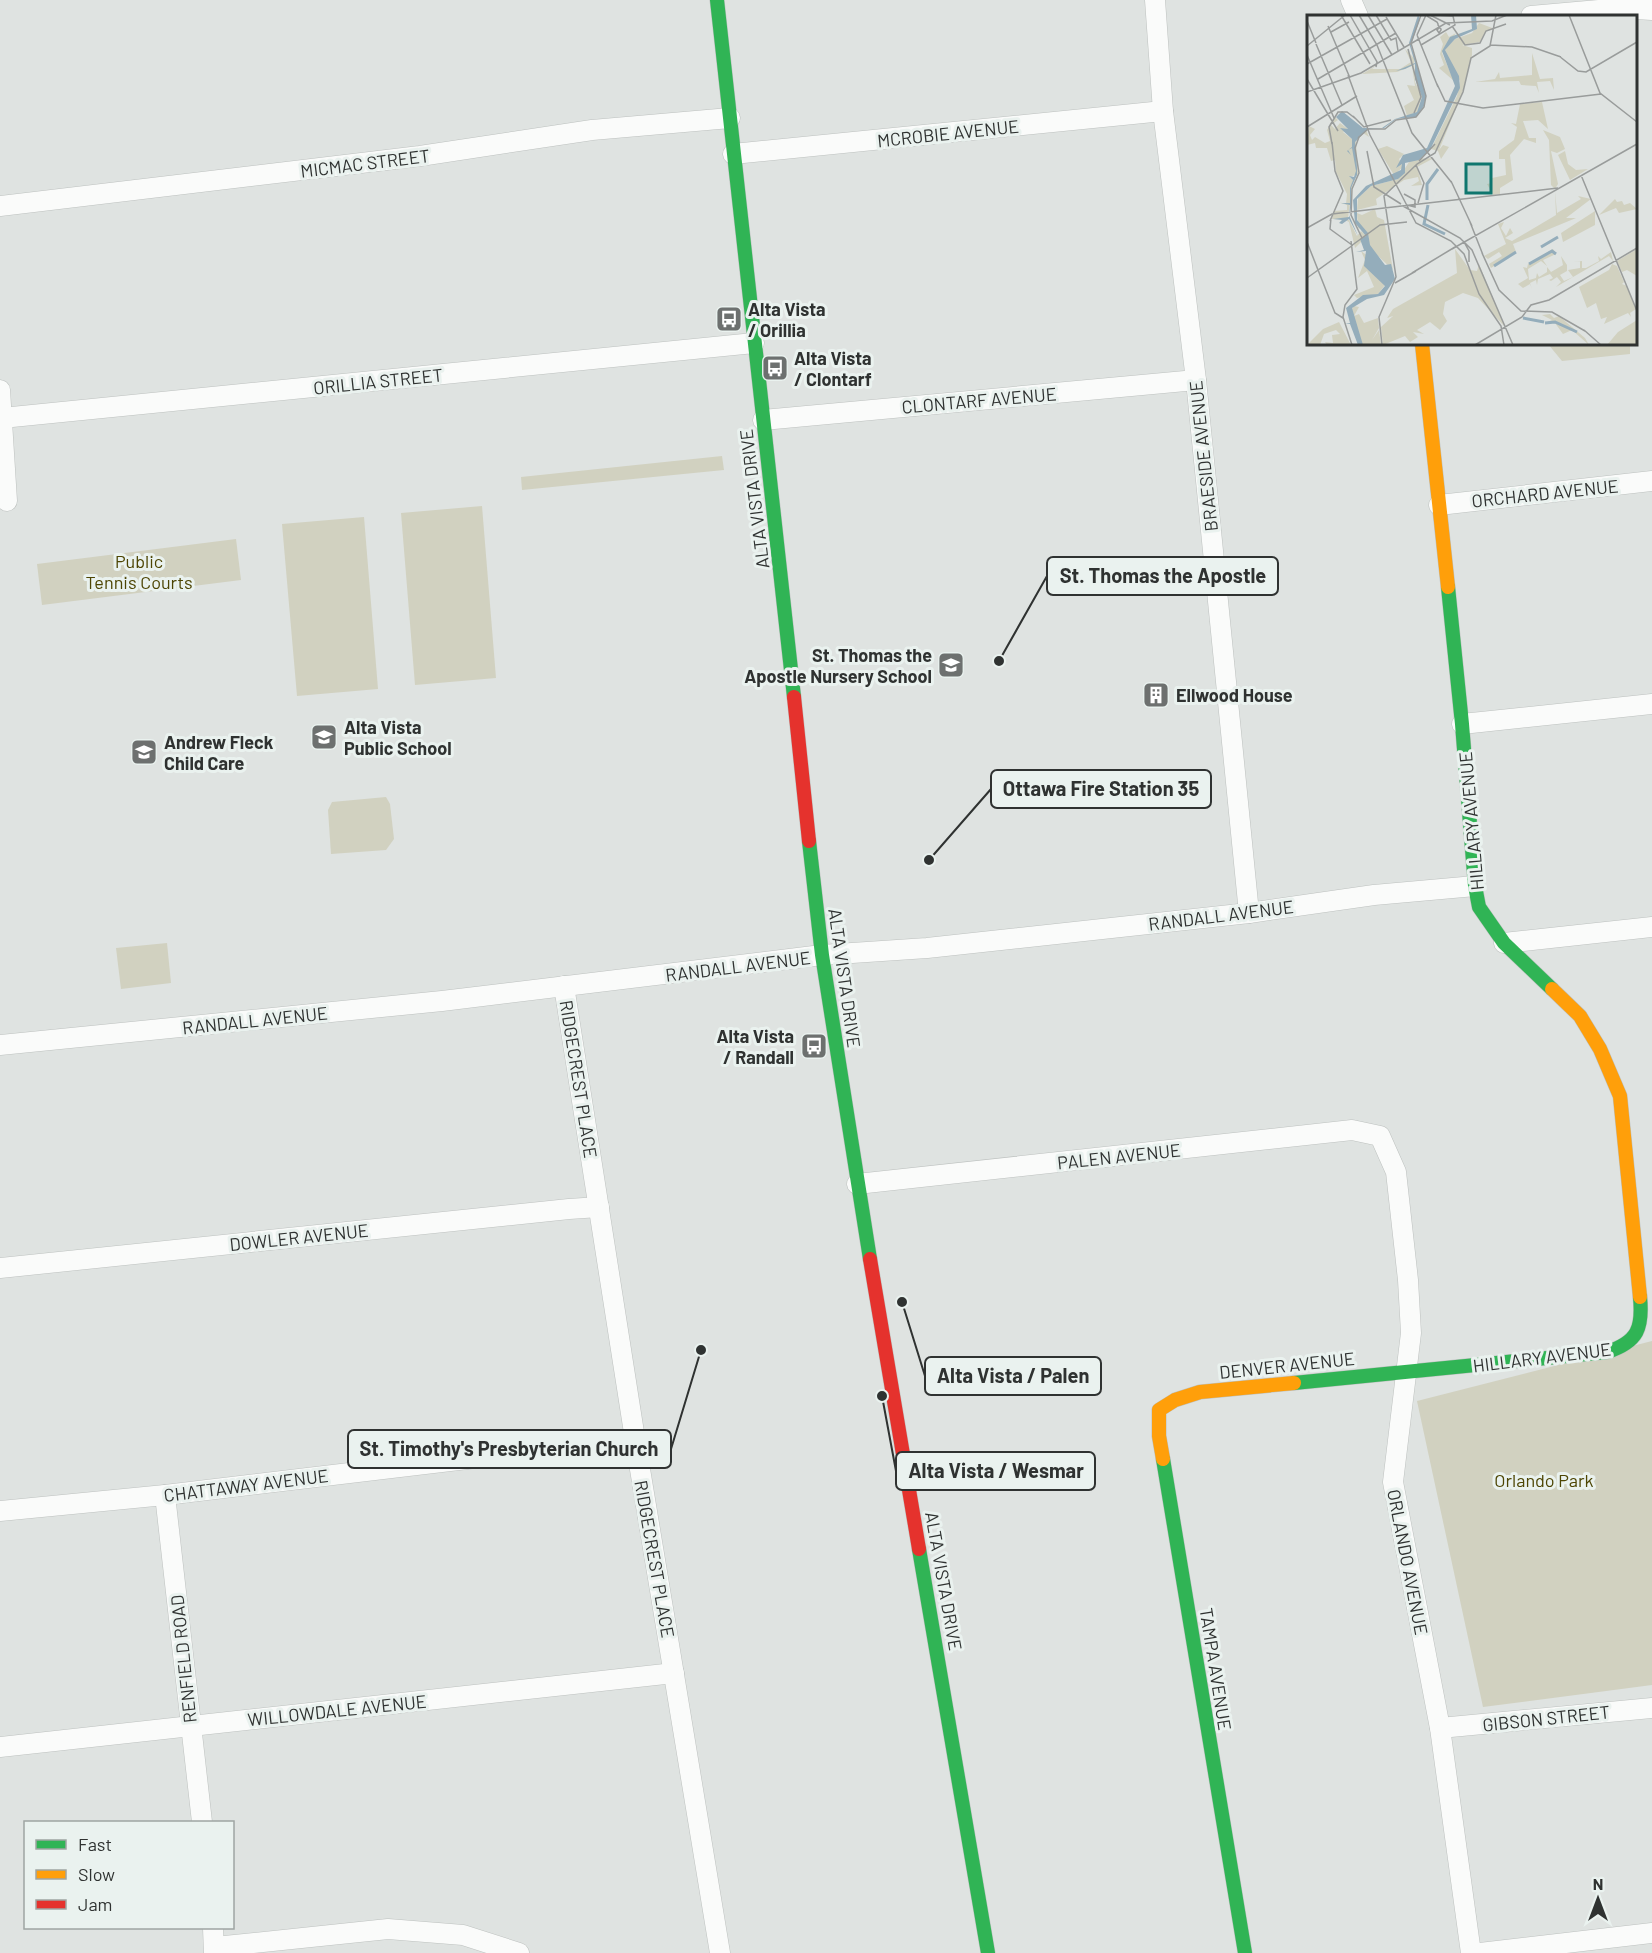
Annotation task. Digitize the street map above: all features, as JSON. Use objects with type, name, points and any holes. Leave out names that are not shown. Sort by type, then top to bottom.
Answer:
[{"type":"street","name":"ALTA VISTA DRIVE","points":[[717,0],[822,955],[857,1184],[988,1953]]},
{"type":"street","name":"BRAESIDE AVENUE","points":[[1155,0],[1163,111],[1196,380],[1249,913]]},
{"type":"street","points":[[1351,0],[1358,15]]},
{"type":"street","points":[[1542,15],[1621,8],[1652,10]]},
{"type":"street","name":"MCROBIE AVENUE","points":[[733,154],[1163,111]]},
{"type":"street","name":"MICMAC STREET","points":[[0,206],[420,156],[592,130],[730,118]]},
{"type":"street","name":"ORILLIA STREET","points":[[2,418],[754,344]]},
{"type":"street","name":"HILLARY AVENUE","points":[[1405,1372],[1607,1352],[1621,1348],[1630,1342],[1638,1331],[1642,1317],[1620,1096],[1600,1049],[1580,1016],[1503,943],[1479,907],[1475,886],[1462,724],[1422,345]]},
{"type":"street","name":"CLONTARF AVENUE","points":[[763,420],[1196,380]]},
{"type":"street","points":[[0,390],[7,501]]},
{"type":"street","name":"ORCHARD AVENUE","points":[[1439,505],[1652,481]]},
{"type":"street","points":[[1462,724],[1652,704]]},
{"type":"street","name":"RANDALL AVENUE","points":[[0,1045],[442,1001],[822,955],[927,948],[1249,913],[1374,895],[1475,886]]},
{"type":"street","points":[[1503,943],[1652,927]]},
{"type":"street","name":"RIDGECREST PLACE","points":[[564,986],[635,1439],[720,1953]]},
{"type":"street","name":"PALEN AVENUE","points":[[857,1184],[1352,1130],[1380,1136]]},
{"type":"street","name":"ORLANDO AVENUE","points":[[1380,1136],[1396,1172],[1408,1280],[1411,1333],[1393,1482],[1440,1728],[1471,1953]]},
{"type":"street","name":"DOWLER AVENUE","points":[[0,1268],[599,1207]]},
{"type":"street","name":"DENVER AVENUE","points":[[1175,1400],[1200,1392],[1405,1372]]},
{"type":"street","name":"TAMPA AVENUE","points":[[1175,1400],[1159,1410],[1159,1436],[1245,1953]]},
{"type":"street","name":"CHATTAWAY AVENUE","points":[[0,1511],[635,1439]]},
{"type":"street","name":"RENFIELD ROAD","points":[[165,1494],[202,1821]]},
{"type":"street","name":"WILLOWDALE AVENUE","points":[[0,1747],[674,1673]]},
{"type":"street","name":"GIBSON STREET","points":[[1440,1728],[1652,1708]]},
{"type":"street","points":[[214,1942],[388,1929],[463,1935],[519,1953]]},
{"type":"street","points":[[1480,1953],[1652,1933]]},
{"type":"green space","points":[[1549,345],[1630,345],[1630,354],[1562,361]]},
{"type":"green space","points":[[722,456],[724,470],[522,490],[521,477]]},
{"type":"green space","points":[[482,506],[496,678],[415,685],[401,513]]},
{"type":"green space","points":[[364,517],[378,689],[297,696],[282,524]]},
{"type":"green space","name":"Public Tennis Courts","points":[[236,539],[241,580],[42,605],[37,564]]},
{"type":"green space","points":[[386,797],[390,804],[394,839],[386,850],[331,854],[328,810],[332,802]]},
{"type":"green space","points":[[167,943],[171,983],[121,989],[116,948]]},
{"type":"green space","name":"Orlando Park","points":[[1652,1341],[1652,1685],[1483,1707],[1417,1401]]},
{"type":"traffic: fast","points":[[717,0],[794,697]]},
{"type":"traffic: fast","points":[[1448,587],[1475,886],[1479,907],[1504,943],[1552,989]]},
{"type":"traffic: fast","points":[[809,841],[822,955],[870,1259]]},
{"type":"traffic: fast","points":[[1294,1383],[1607,1352],[1626,1344],[1636,1332],[1640,1317],[1640,1297]]},
{"type":"traffic: fast","points":[[1163,1459],[1245,1953]]},
{"type":"traffic: fast","points":[[919,1549],[988,1953]]},
{"type":"traffic: slow","points":[[1422,345],[1448,587]]},
{"type":"traffic: slow","points":[[1552,989],[1580,1016],[1600,1049],[1620,1096],[1640,1297]]},
{"type":"traffic: slow","points":[[1163,1459],[1159,1436],[1159,1410],[1175,1400],[1200,1392],[1294,1383]]},
{"type":"traffic: jam","points":[[794,697],[809,841]]},
{"type":"traffic: jam","points":[[870,1259],[919,1549]]},
{"type":"place","name":"Alta Vista / Orillia","points":[[729,319]]},
{"type":"place","name":"Alta Vista / Clontarf","points":[[775,368]]},
{"type":"place","name":"St. Thomas the Apostle","points":[[999,661]]},
{"type":"place","name":"St. Thomas the Apostle Nursery School","points":[[951,665]]},
{"type":"place","name":"Ellwood House","points":[[1156,695]]},
{"type":"place","name":"Alta Vista Public School","points":[[324,737]]},
{"type":"place","name":"Andrew Fleck Child Care","points":[[144,752]]},
{"type":"place","name":"Ottawa Fire Station 35","points":[[929,860]]},
{"type":"place","name":"Alta Vista / Randall","points":[[814,1046]]},
{"type":"place","name":"Alta Vista / Palen","points":[[902,1302]]},
{"type":"place","name":"St. Timothy's Presbyterian Church","points":[[701,1350]]},
{"type":"place","name":"Alta Vista / Wesmar","points":[[882,1396]]}]
